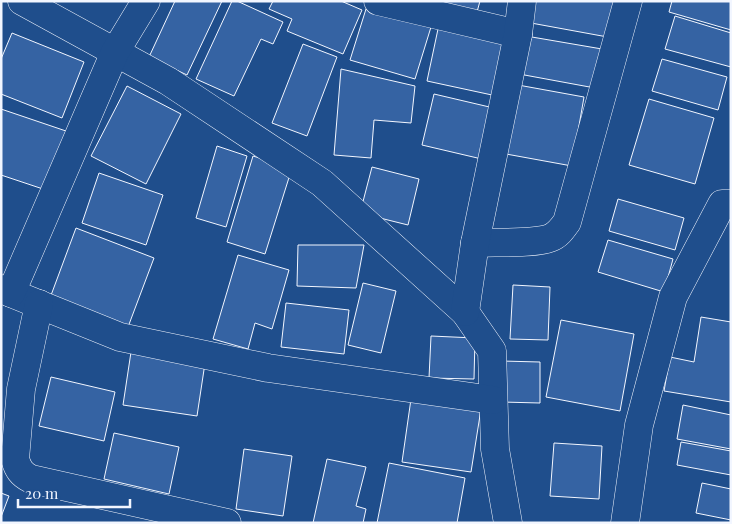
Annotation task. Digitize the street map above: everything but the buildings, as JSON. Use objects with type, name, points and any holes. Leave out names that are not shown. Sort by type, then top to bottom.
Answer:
[{"type":"street","points":[[22,1],[168,81],[322,183],[465,312],[492,351],[495,449],[508,523]]},
{"type":"street","points":[[146,1],[115,52],[6,291],[120,337],[268,368],[493,400]]},
{"type":"street","points":[[378,1],[518,34]]},
{"type":"street","points":[[465,312],[475,243],[518,34],[522,1]]},
{"type":"street","points":[[475,243],[550,238],[560,232],[567,222],[628,1]]},
{"type":"street","points":[[625,523],[639,425],[673,297],[722,204],[731,204]]},
{"type":"street","points":[[39,304],[21,389],[15,459],[9,470],[31,479],[226,523]]}]
